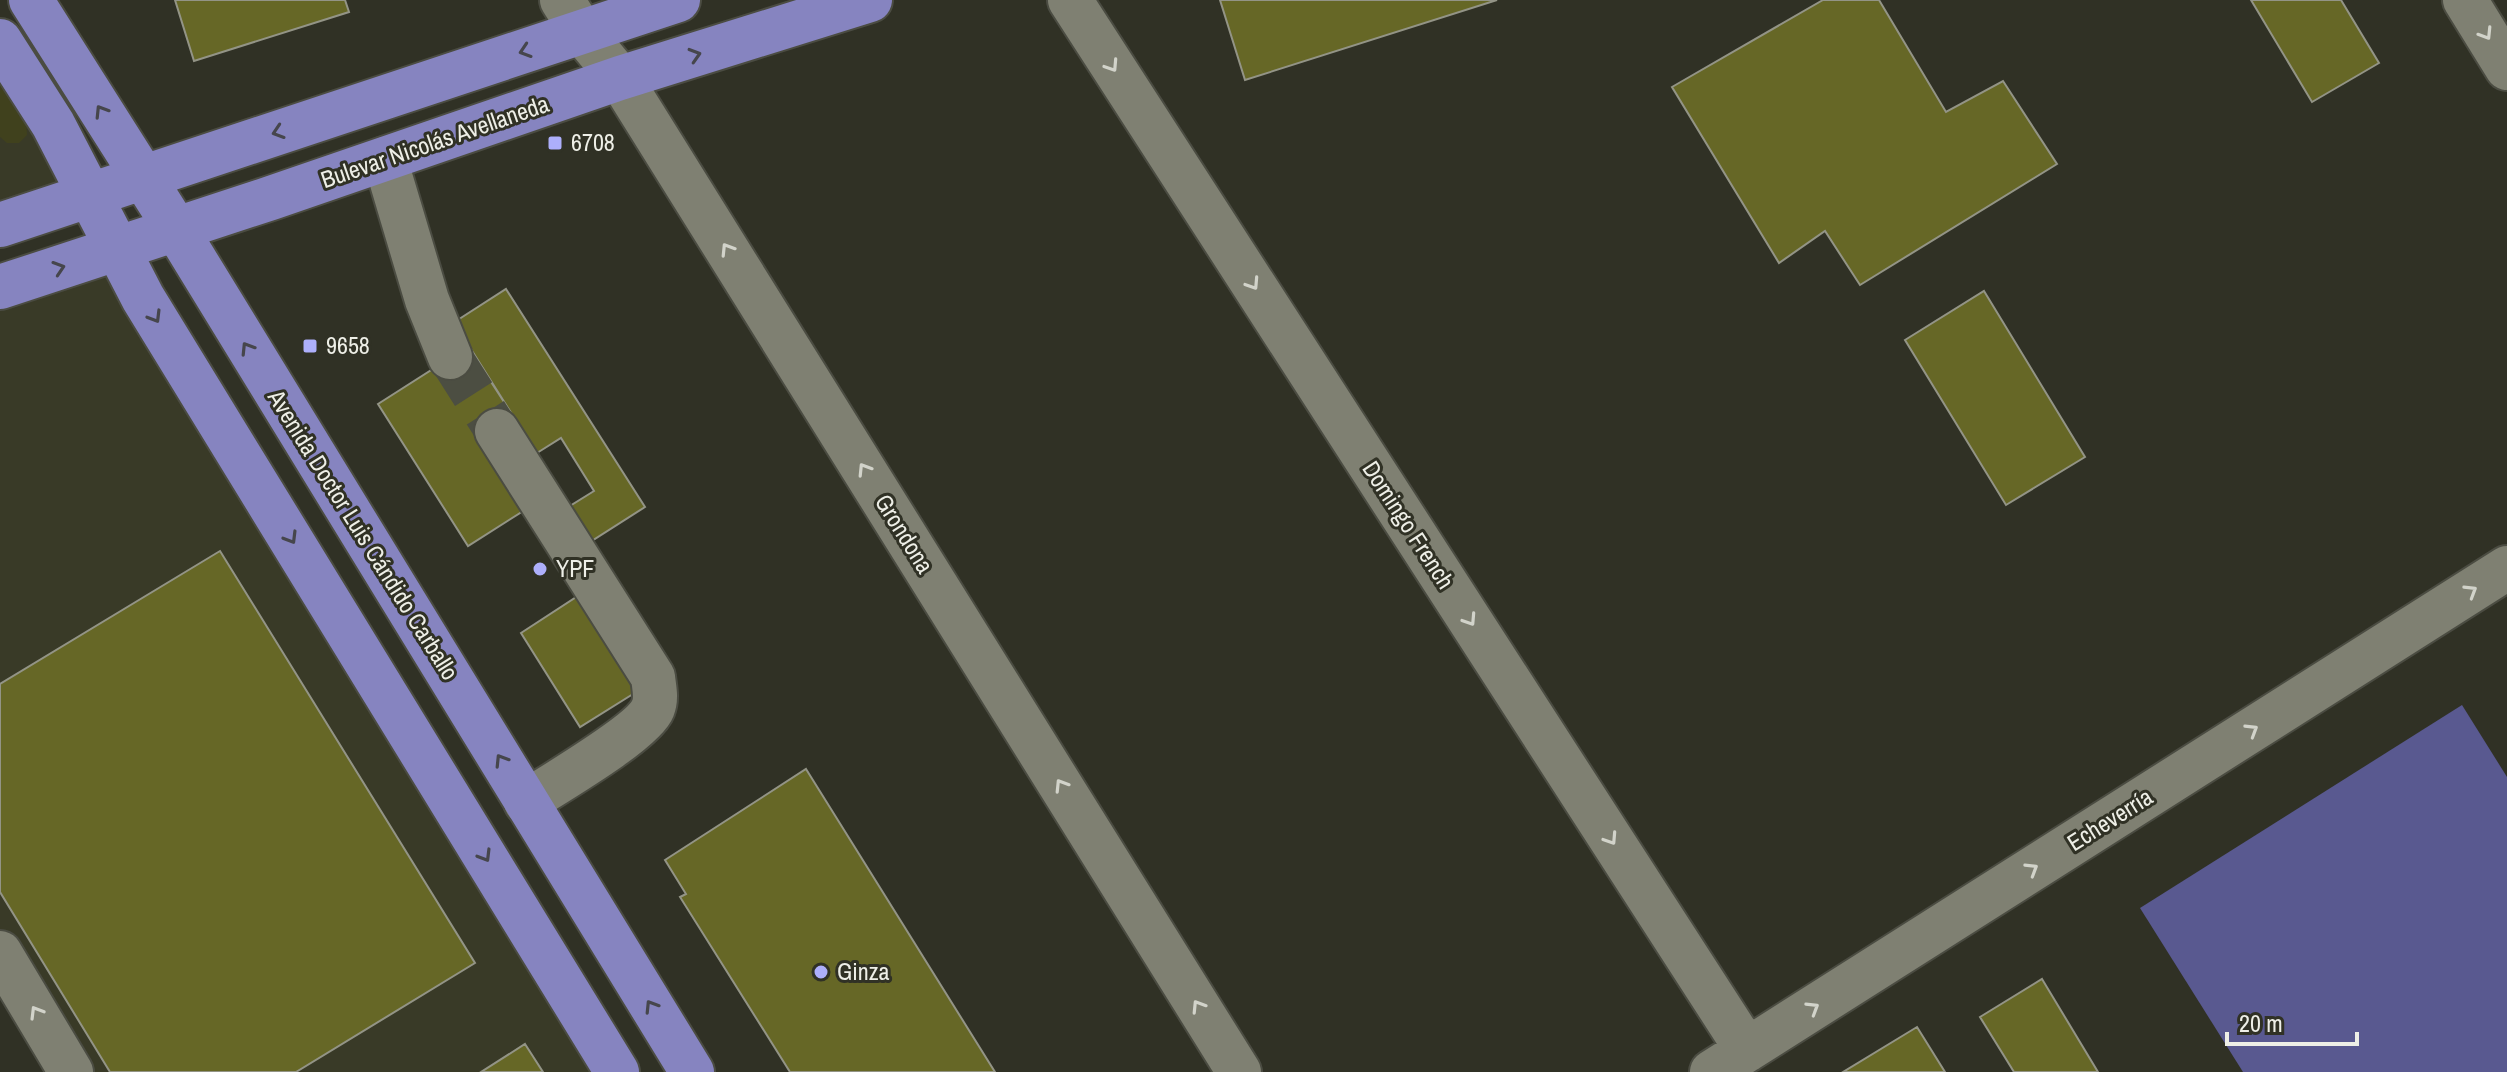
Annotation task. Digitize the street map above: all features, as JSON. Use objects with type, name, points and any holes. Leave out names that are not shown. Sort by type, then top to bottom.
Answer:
[{"type":"main road","name":"Avenida Doctor Luis Cándido Carballo","points":[[31,0],[176,229],[692,1072]]},
{"type":"main road","points":[[0,225],[142,177],[572,16],[678,0]]},
{"type":"main road","name":"Bulevar Nicolás Avellaneda","points":[[0,287],[620,78],[870,0]]},
{"type":"main road","points":[[0,41],[53,124],[143,298],[617,1072]]},
{"type":"street","name":"Domingo French","points":[[1070,0],[1730,1061]]},
{"type":"street","points":[[2465,0],[2507,68]]},
{"type":"street","name":"Grondona","points":[[572,16],[620,78],[1239,1072]]},
{"type":"street","points":[[385,159],[427,300],[450,357]]},
{"type":"street","points":[[497,431],[653,677],[655,697],[652,711],[635,729],[526,802]]},
{"type":"street","name":"Echeverría","points":[[1730,1061],[2507,568]]},
{"type":"street","points":[[0,953],[71,1072]]},
{"type":"shaded area","points":[[0,41],[90,195],[0,225]]},
{"type":"shaded area","points":[[0,74],[26,120],[27,135],[19,143],[7,143],[0,137]]},
{"type":"shaded area","points":[[117,248],[617,1072],[71,1072],[0,953],[0,287]]},
{"type":"shaded area","points":[[2462,705],[2507,777],[2507,1072],[2243,1072],[2140,908]]},
{"type":"building","points":[[175,0],[345,0],[349,12],[194,61]]},
{"type":"building","points":[[1220,0],[1497,0],[1245,80]]},
{"type":"building","points":[[1823,0],[1879,0],[1946,112],[2003,81],[2057,164],[1860,285],[1825,231],[1779,263],[1672,87]]},
{"type":"building","points":[[2251,0],[2341,0],[2379,63],[2312,102]]},
{"type":"building","points":[[506,289],[645,507],[579,549],[557,514],[594,491],[561,438],[537,453],[453,323]]},
{"type":"building","points":[[1984,291],[2085,457],[2006,505],[1905,340]]},
{"type":"building","points":[[469,346],[515,419],[528,508],[468,546],[378,404]]},
{"type":"building","points":[[220,551],[475,963],[296,1072],[110,1072],[0,892],[0,684]]},
{"type":"building","points":[[581,594],[641,689],[580,727],[521,633]]},
{"type":"building","name":"Ginza","points":[[806,769],[995,1072],[790,1072],[680,897],[686,894],[665,860]]},
{"type":"building","points":[[2042,979],[2098,1072],[2014,1072],[1980,1017]]},
{"type":"building","points":[[1917,1027],[1945,1072],[1843,1072]]},
{"type":"building","points":[[525,1044],[543,1072],[481,1072]]},
{"type":"tunnel","points":[[450,357],[497,431]]},
{"type":"place","name":"6708","points":[[555,143]]},
{"type":"place","name":"9658","points":[[310,346]]},
{"type":"place","name":"YPF","points":[[540,569]]},
{"type":"place","name":"Ginza","points":[[821,972]]}]
